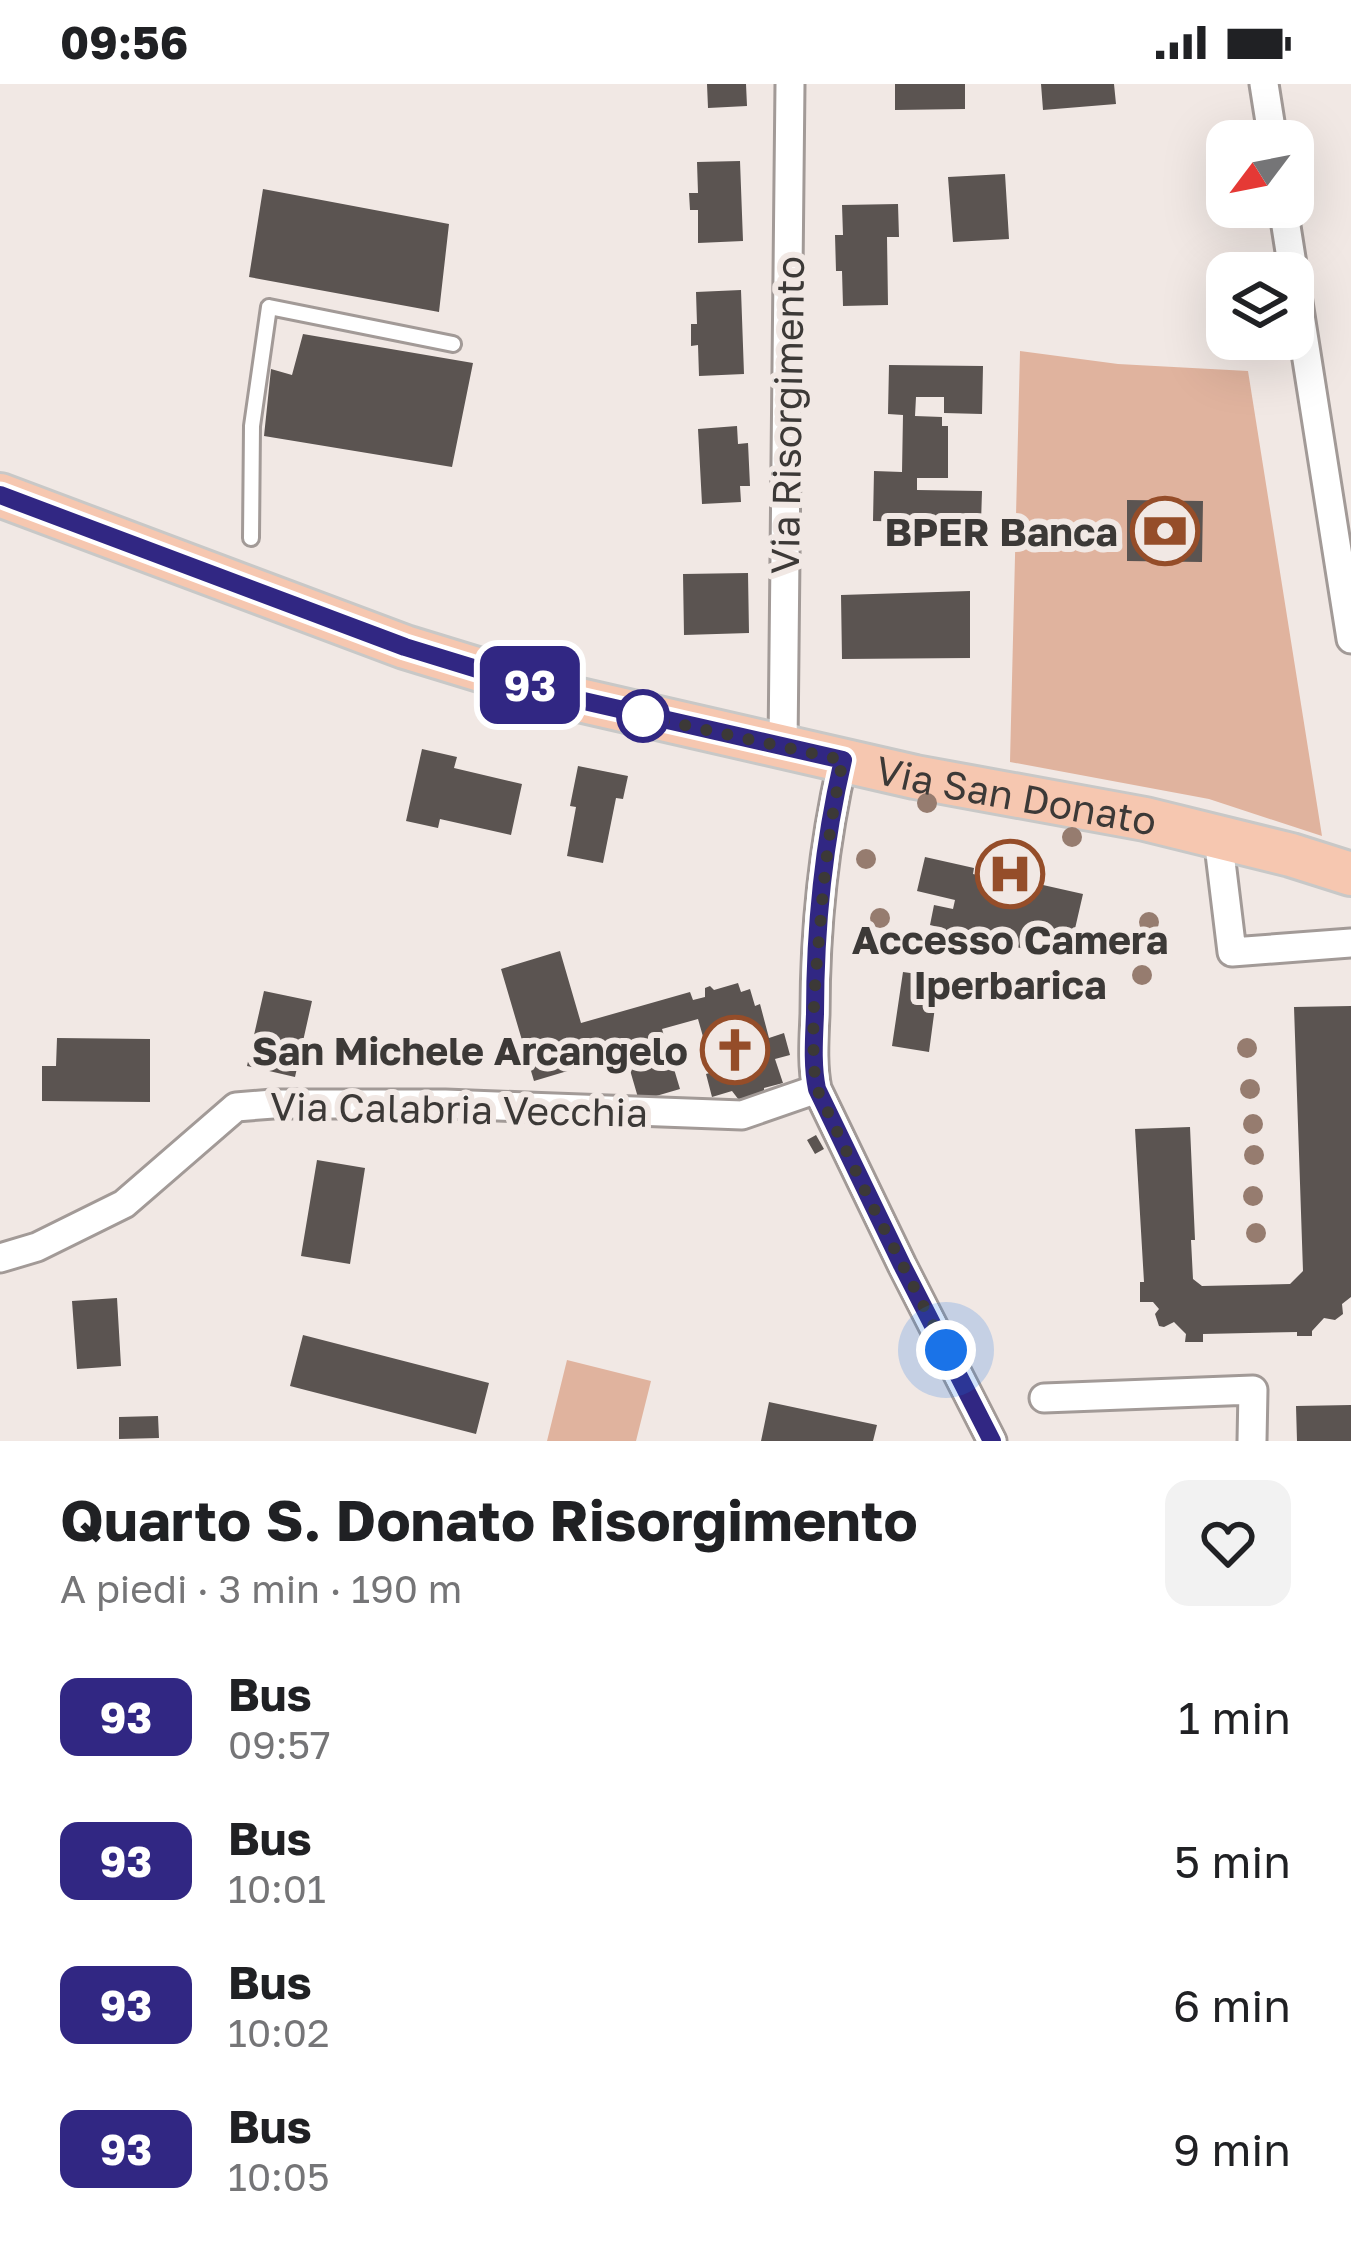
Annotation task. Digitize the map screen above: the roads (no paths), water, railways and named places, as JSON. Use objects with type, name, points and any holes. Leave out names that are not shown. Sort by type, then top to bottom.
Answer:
[{"type":"main road","name":"Via San Donato","points":[[0,495],[405,647],[575,699],[915,778],[1145,819],[1351,874]]},
{"type":"street","name":"Via Risorgimento","points":[[783,746],[790,84]]},
{"type":"street","points":[[1264,84],[1270,120]]},
{"type":"street","points":[[1286,228],[1351,639]]},
{"type":"street","points":[[843,760],[815,980],[817,1089],[992,1441]]},
{"type":"street","points":[[1217,837],[1232,952],[1351,943]]},
{"type":"street","name":"Via Calabria Vecchia","points":[[0,1258],[37,1247],[124,1204],[236,1107],[445,1104],[742,1115],[817,1089]]},
{"type":"street","points":[[1043,1398],[1252,1390],[1252,1441]]},
{"type":"lane","points":[[251,538],[252,427],[269,307],[453,344]]},
{"type":"place","name":"BPER Banca","points":[[1165,531]]},
{"type":"place","name":"Accesso Camera Iperbarica","points":[[1010,874]]},
{"type":"place","name":"San Michele Arcangelo","points":[[735,1050]]}]
